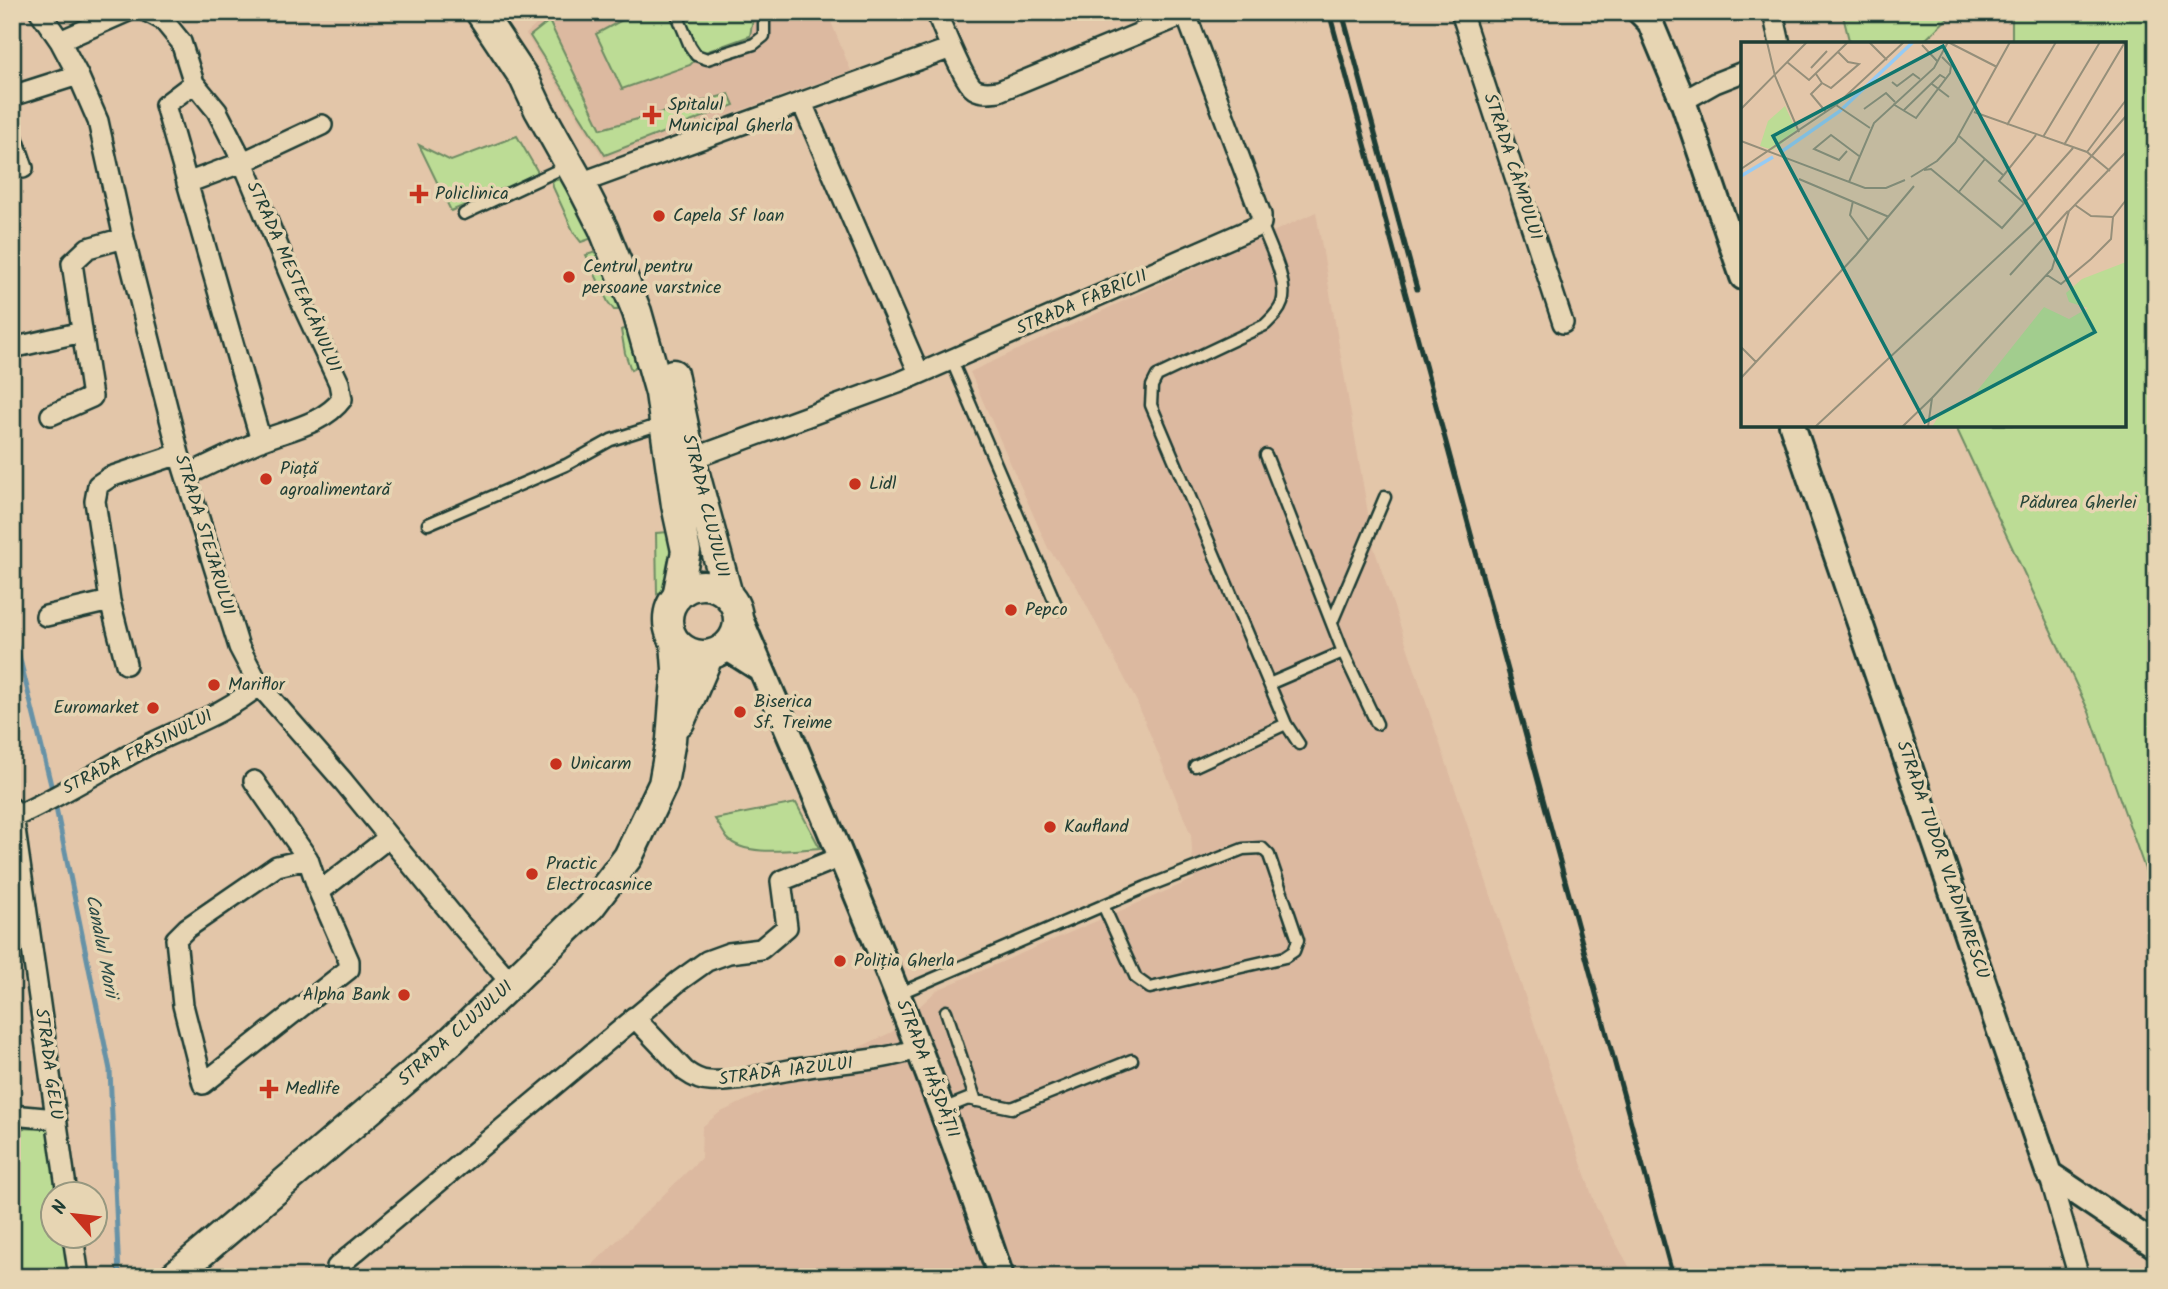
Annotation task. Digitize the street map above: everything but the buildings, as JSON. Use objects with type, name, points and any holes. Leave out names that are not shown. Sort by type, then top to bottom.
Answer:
[{"type":"main road","points":[[491,17],[524,78],[551,103],[582,174],[618,221],[656,317],[673,419]]},
{"type":"main road","name":"STRADA CLUJULUI","points":[[671,740],[718,651],[737,631],[732,604],[691,459],[673,419]]},
{"type":"main road","name":"STRADA CLUJULUI","points":[[173,1277],[451,1041],[590,907],[628,857],[663,784],[671,740],[677,669],[675,642],[668,624],[677,597],[686,551],[676,505],[673,419]]},
{"type":"main road","name":"STRADA CLUJULUI","points":[[677,597],[684,591],[702,585],[711,586],[732,604]]},
{"type":"main road","points":[[675,642],[690,653],[718,651]]},
{"type":"street","name":"STRADA STEJARULUI","points":[[40,12],[60,41],[98,121],[124,238],[179,454],[239,648],[259,685],[343,781],[512,984]]},
{"type":"street","points":[[60,41],[126,12]]},
{"type":"street","name":"STRADA MESTEACĂNULUI","points":[[148,12],[163,20],[181,42],[194,83],[217,111],[243,162],[339,383],[342,399],[336,408],[323,416],[186,476]]},
{"type":"street","points":[[936,12],[951,48],[973,88],[983,93],[999,92],[1186,13],[1261,215],[1261,223]]},
{"type":"street","name":"STRADA CÂMPULUI","points":[[1461,12],[1563,323]]},
{"type":"street","points":[[1640,12],[1650,22],[1683,101],[1741,271]]},
{"type":"street","points":[[1773,12],[1780,42]]},
{"type":"street","points":[[582,174],[802,103],[951,48]]},
{"type":"street","points":[[1683,101],[1715,83],[1741,73]]},
{"type":"street","points":[[12,96],[78,75]]},
{"type":"street","points":[[194,83],[165,105],[261,441]]},
{"type":"street","points":[[802,103],[919,373]]},
{"type":"street","points":[[187,183],[243,162],[322,125]]},
{"type":"street","points":[[12,136],[23,168]]},
{"type":"street","name":"STRADA FABRICII","points":[[691,459],[919,373],[1261,223]]},
{"type":"street","points":[[51,415],[92,397],[72,263],[88,248],[124,238]]},
{"type":"street","points":[[12,348],[82,332]]},
{"type":"street","name":"STRADA TUDOR VLADIMIRESCU","points":[[1793,427],[2049,1174]]},
{"type":"street","points":[[126,664],[110,601],[95,501],[98,485],[110,477],[179,454]]},
{"type":"street","points":[[676,505],[691,459]]},
{"type":"street","points":[[46,617],[110,601]]},
{"type":"street","name":"STRADA HĂȘDĂȚII","points":[[732,604],[843,856],[920,1048],[965,1168],[1001,1277]]},
{"type":"street","points":[[718,651],[762,670]]},
{"type":"street","name":"STRADA FRASINULUI","points":[[13,812],[43,803],[148,745],[203,719],[259,685]]},
{"type":"street","points":[[254,781],[308,859],[319,892],[349,961],[349,969],[203,1084],[183,1005],[176,939],[187,928],[277,866],[308,859]]},
{"type":"street","name":"STRADA GELU","points":[[13,812],[18,899],[65,1180]]},
{"type":"street","points":[[319,892],[388,838]]},
{"type":"street","points":[[337,1266],[634,1017],[707,961],[729,953],[761,949],[768,944],[788,927],[781,881],[843,856]]},
{"type":"street","name":"STRADA IAZULUI","points":[[634,1017],[685,1071],[694,1078],[708,1082],[797,1068],[881,1059],[920,1048]]},
{"type":"street","points":[[12,1115],[56,1119]]},
{"type":"street","points":[[2049,1174],[2156,1246]]},
{"type":"street","points":[[2049,1174],[2079,1277]]},
{"type":"street","points":[[75,1250],[79,1277]]},
{"type":"lane","points":[[676,12],[690,46],[696,55],[707,59],[754,44],[764,36],[761,12]]},
{"type":"lane","points":[[464,214],[582,174]]},
{"type":"lane","points":[[1261,223],[1283,281],[1283,301],[1276,314],[1265,325],[1157,376],[1152,386],[1151,405],[1286,724],[1300,744]]},
{"type":"lane","points":[[951,359],[1058,609]]},
{"type":"lane","points":[[428,524],[566,465],[611,440],[673,419]]},
{"type":"lane","points":[[1266,456],[1343,652],[1377,724]]},
{"type":"lane","points":[[1332,622],[1385,497]]},
{"type":"lane","points":[[1269,684],[1343,652]]},
{"type":"lane","points":[[1195,766],[1286,724]]},
{"type":"lane","points":[[898,994],[1103,905],[1243,849],[1262,848],[1269,855],[1297,940],[1294,951],[1284,957],[1150,988],[1142,985],[1136,978],[1103,905]]},
{"type":"lane","points":[[946,1011],[976,1101]]},
{"type":"lane","points":[[943,1110],[968,1099],[1012,1108],[1132,1060]]},
{"type":"shaded area","name":"Spitalul Municipal Gherla","points":[[550,12],[827,12],[851,71],[604,159],[526,34]]},
{"type":"shaded area","points":[[1316,212],[1374,548],[1596,1207],[1635,1277],[580,1277],[701,1158],[702,1127],[719,1113],[892,1032],[937,990],[1194,879],[1191,835],[1137,702],[1077,587],[1048,548],[970,372]]},
{"type":"green space","points":[[637,12],[684,12],[689,15],[693,12],[754,12],[750,36],[702,53],[690,65],[622,89],[596,34]]},
{"type":"green space","points":[[1842,12],[1954,12],[1923,42],[1850,42]]},
{"type":"green space","name":"Pădurea Gherlei","points":[[2012,12],[2156,12],[2156,900],[2089,712],[1956,427],[2126,427],[2126,42],[2012,42]]},
{"type":"green space","points":[[549,21],[601,129],[729,94],[734,105],[605,155],[530,36]]},
{"type":"green space","points":[[517,136],[539,174],[451,211],[419,145],[451,161]]},
{"type":"green space","points":[[565,178],[598,230],[590,239],[581,242],[574,233],[553,187],[552,181]]},
{"type":"green space","points":[[606,249],[626,297],[621,310],[614,310],[608,302],[586,255]]},
{"type":"green space","points":[[634,326],[644,363],[631,370],[621,330]]},
{"type":"green space","points":[[669,532],[676,575],[664,590],[657,594],[656,533]]},
{"type":"green space","points":[[796,803],[820,848],[771,851],[746,848],[727,838],[715,819]]},
{"type":"green space","points":[[12,1128],[49,1129],[57,1180],[38,1180],[38,1250],[68,1250],[72,1277],[12,1277]]},
{"type":"waterway","name":"Canalul Morii","points":[[12,627],[53,793]]},
{"type":"waterway","name":"Canalul Morii","points":[[55,803],[110,1070],[119,1277]]},
{"type":"railway","points":[[1329,12],[1673,1277]]},
{"type":"railway","points":[[1342,12],[1417,289]]},
{"type":"place","name":"Spitalul Municipal Gherla","points":[[652,115]]},
{"type":"place","name":"Policlinica","points":[[419,194]]},
{"type":"place","name":"Capela Sf Ioan","points":[[659,216]]},
{"type":"place","name":"Centrul pentru persoane varstnice","points":[[569,277]]},
{"type":"place","name":"Piață agroalimentară","points":[[266,479]]},
{"type":"place","name":"Lidl","points":[[855,484]]},
{"type":"place","name":"Pepco","points":[[1011,610]]},
{"type":"place","name":"Mariflor","points":[[214,685]]},
{"type":"place","name":"Euromarket","points":[[153,708]]},
{"type":"place","name":"Biserica Sf. Treime","points":[[740,712]]},
{"type":"place","name":"Unicarm","points":[[556,764]]},
{"type":"place","name":"Kaufland","points":[[1050,827]]},
{"type":"place","name":"Practic Electrocasnice","points":[[532,874]]},
{"type":"place","name":"Poliția Gherla","points":[[840,961]]},
{"type":"place","name":"Alpha Bank","points":[[404,995]]},
{"type":"place","name":"Medlife","points":[[269,1089]]}]
